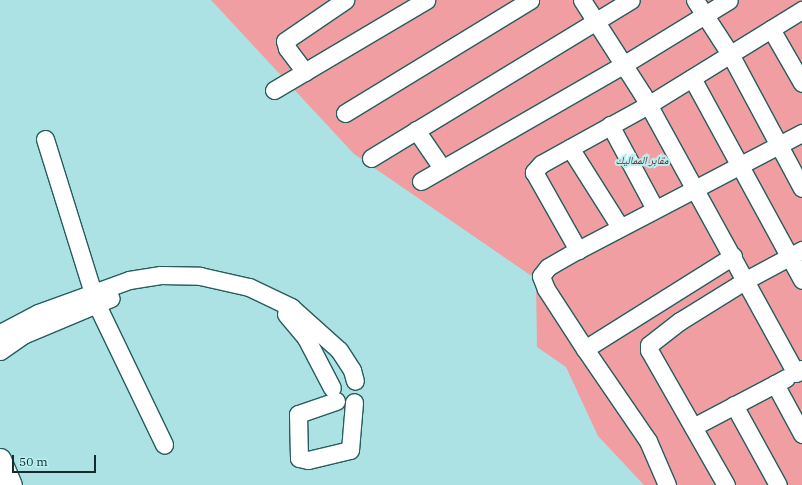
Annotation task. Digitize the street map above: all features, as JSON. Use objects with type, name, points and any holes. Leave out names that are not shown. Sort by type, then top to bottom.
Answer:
[{"type":"main road","points":[[0,459],[11,485]]},
{"type":"street","points":[[305,72],[287,48],[285,41],[345,0]]},
{"type":"street","points":[[274,90],[426,0]]},
{"type":"street","points":[[345,113],[530,0]]},
{"type":"street","points":[[582,0],[648,105],[799,371],[693,427]]},
{"type":"street","points":[[371,158],[631,0]]},
{"type":"street","points":[[695,0],[730,54],[802,188]]},
{"type":"street","points":[[421,181],[623,65],[729,0]]},
{"type":"street","points":[[578,250],[534,172],[541,164],[648,105],[802,10]]},
{"type":"street","points":[[772,29],[802,83]]},
{"type":"street","points":[[692,78],[738,166],[795,254],[802,280]]},
{"type":"street","points":[[610,126],[655,209]]},
{"type":"street","points":[[416,130],[442,168]]},
{"type":"street","points":[[667,485],[648,441],[546,289],[541,276],[548,267],[620,227],[802,134]]},
{"type":"street","points":[[45,139],[94,298],[164,444]]},
{"type":"street","points":[[570,148],[620,227]]},
{"type":"street","points":[[726,485],[649,350],[649,345],[680,321],[746,280],[795,254]]},
{"type":"street","points":[[585,349],[733,256]]},
{"type":"street","points":[[0,351],[23,335],[129,280],[161,275],[200,276],[249,287],[291,307],[339,350],[352,370],[359,395],[354,402],[350,450],[308,460],[299,458],[298,414],[334,395],[342,378],[355,381]]},
{"type":"street","points":[[0,333],[38,313],[94,298],[163,284],[199,285],[242,294],[288,316],[306,338],[334,395],[345,405],[354,402]]},
{"type":"street","points":[[775,384],[802,434]]},
{"type":"street","points":[[734,405],[778,485]]},
{"type":"green space","name":"مقابر المماليك","points":[[211,0],[802,0],[802,485],[644,485],[598,436],[566,367],[537,347],[536,279],[354,154]]}]
